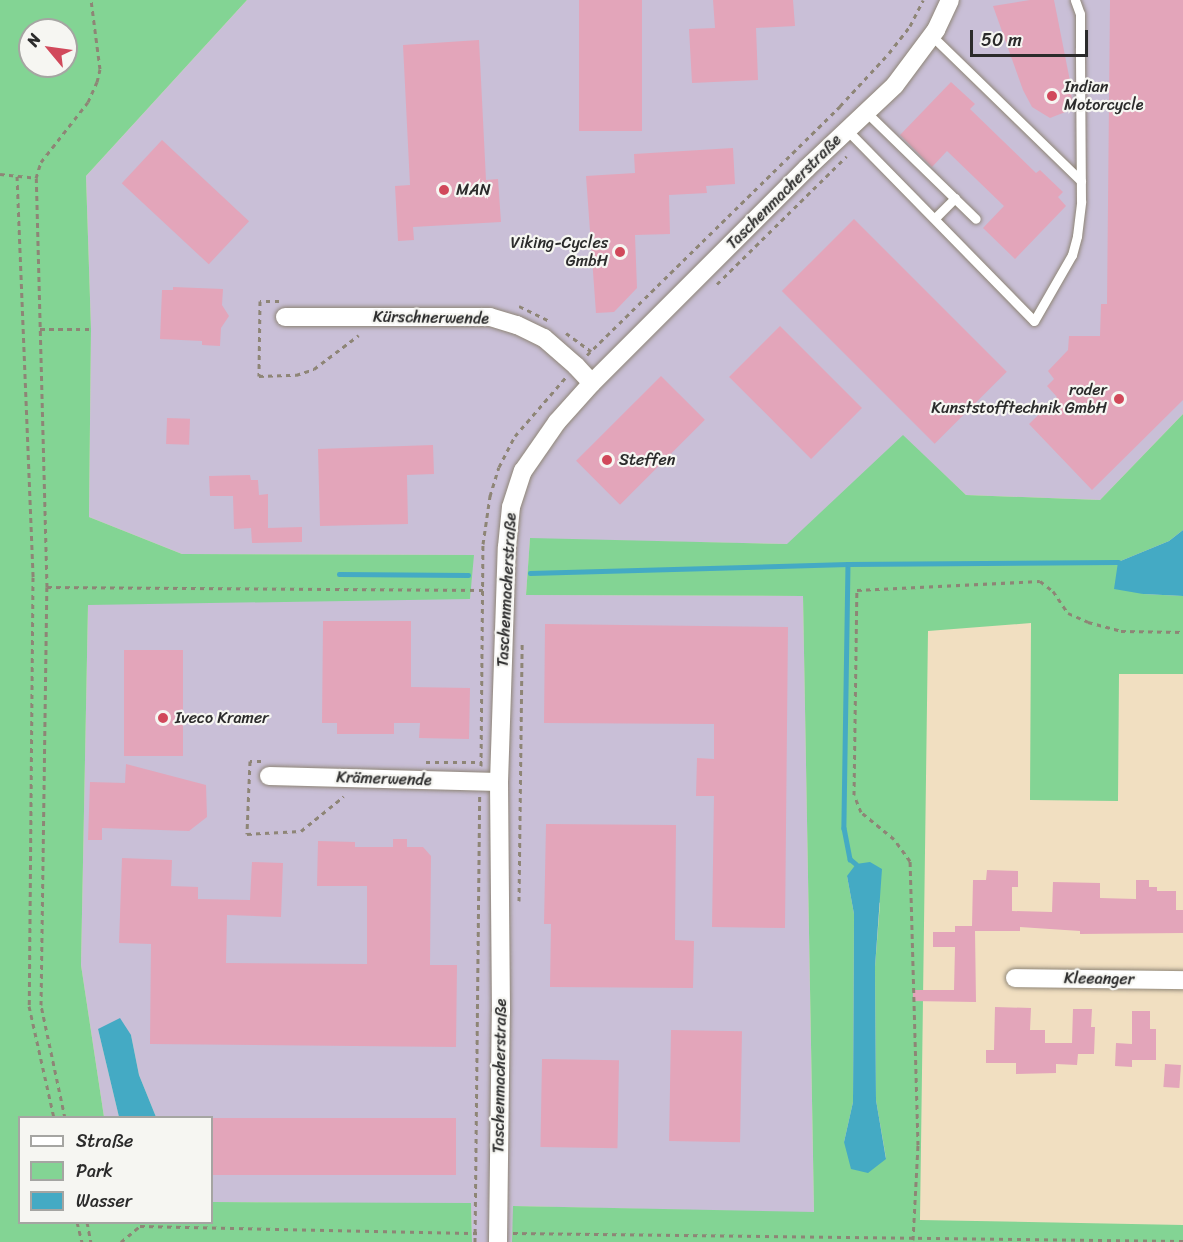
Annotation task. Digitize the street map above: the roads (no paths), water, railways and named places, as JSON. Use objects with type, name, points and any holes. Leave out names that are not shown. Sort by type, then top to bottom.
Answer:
[{"type":"street","name":"Taschenmacherstraße","points":[[503,1236],[500,782],[511,507],[523,471],[556,422],[592,383],[854,136],[866,112],[896,85],[932,36],[950,0]]},
{"type":"street","name":"Kürschnerwende","points":[[285,317],[490,317],[517,325],[544,338],[592,383]]},
{"type":"street","name":"Krämerwende","points":[[269,776],[500,782]]},
{"type":"street","name":"Kleeanger","points":[[1015,978],[1183,980]]},
{"type":"lane","points":[[854,136],[936,217],[1034,321],[1072,255],[1077,236],[1081,181],[1080,14],[1075,0]]},
{"type":"lane","points":[[932,36],[1081,181]]},
{"type":"lane","points":[[866,112],[976,219]]},
{"type":"lane","points":[[936,217],[955,198]]},
{"type":"water","points":[[1183,530],[1183,596],[1143,594],[1114,589],[1118,562],[1169,541]]},
{"type":"water","points":[[870,862],[882,869],[875,967],[876,1100],[886,1159],[868,1173],[851,1169],[844,1142],[853,1102],[854,914],[847,876],[856,864]]},
{"type":"water","points":[[120,1018],[131,1035],[139,1075],[156,1116],[119,1116],[98,1029]]},
{"type":"waterway","points":[[530,573],[848,564],[1118,562]]},
{"type":"waterway","points":[[848,564],[844,828],[850,859],[856,864]]},
{"type":"waterway","points":[[339,574],[468,575]]},
{"type":"place","name":"Indian Motorcycle","points":[[1052,96]]},
{"type":"place","name":"MAN","points":[[444,190]]},
{"type":"place","name":"Viking-Cycles GmbH","points":[[620,252]]},
{"type":"place","name":"roder Kunststofftechnik GmbH","points":[[1119,399]]},
{"type":"place","name":"Steffen","points":[[607,460]]},
{"type":"place","name":"Iveco Kramer","points":[[163,718]]}]
